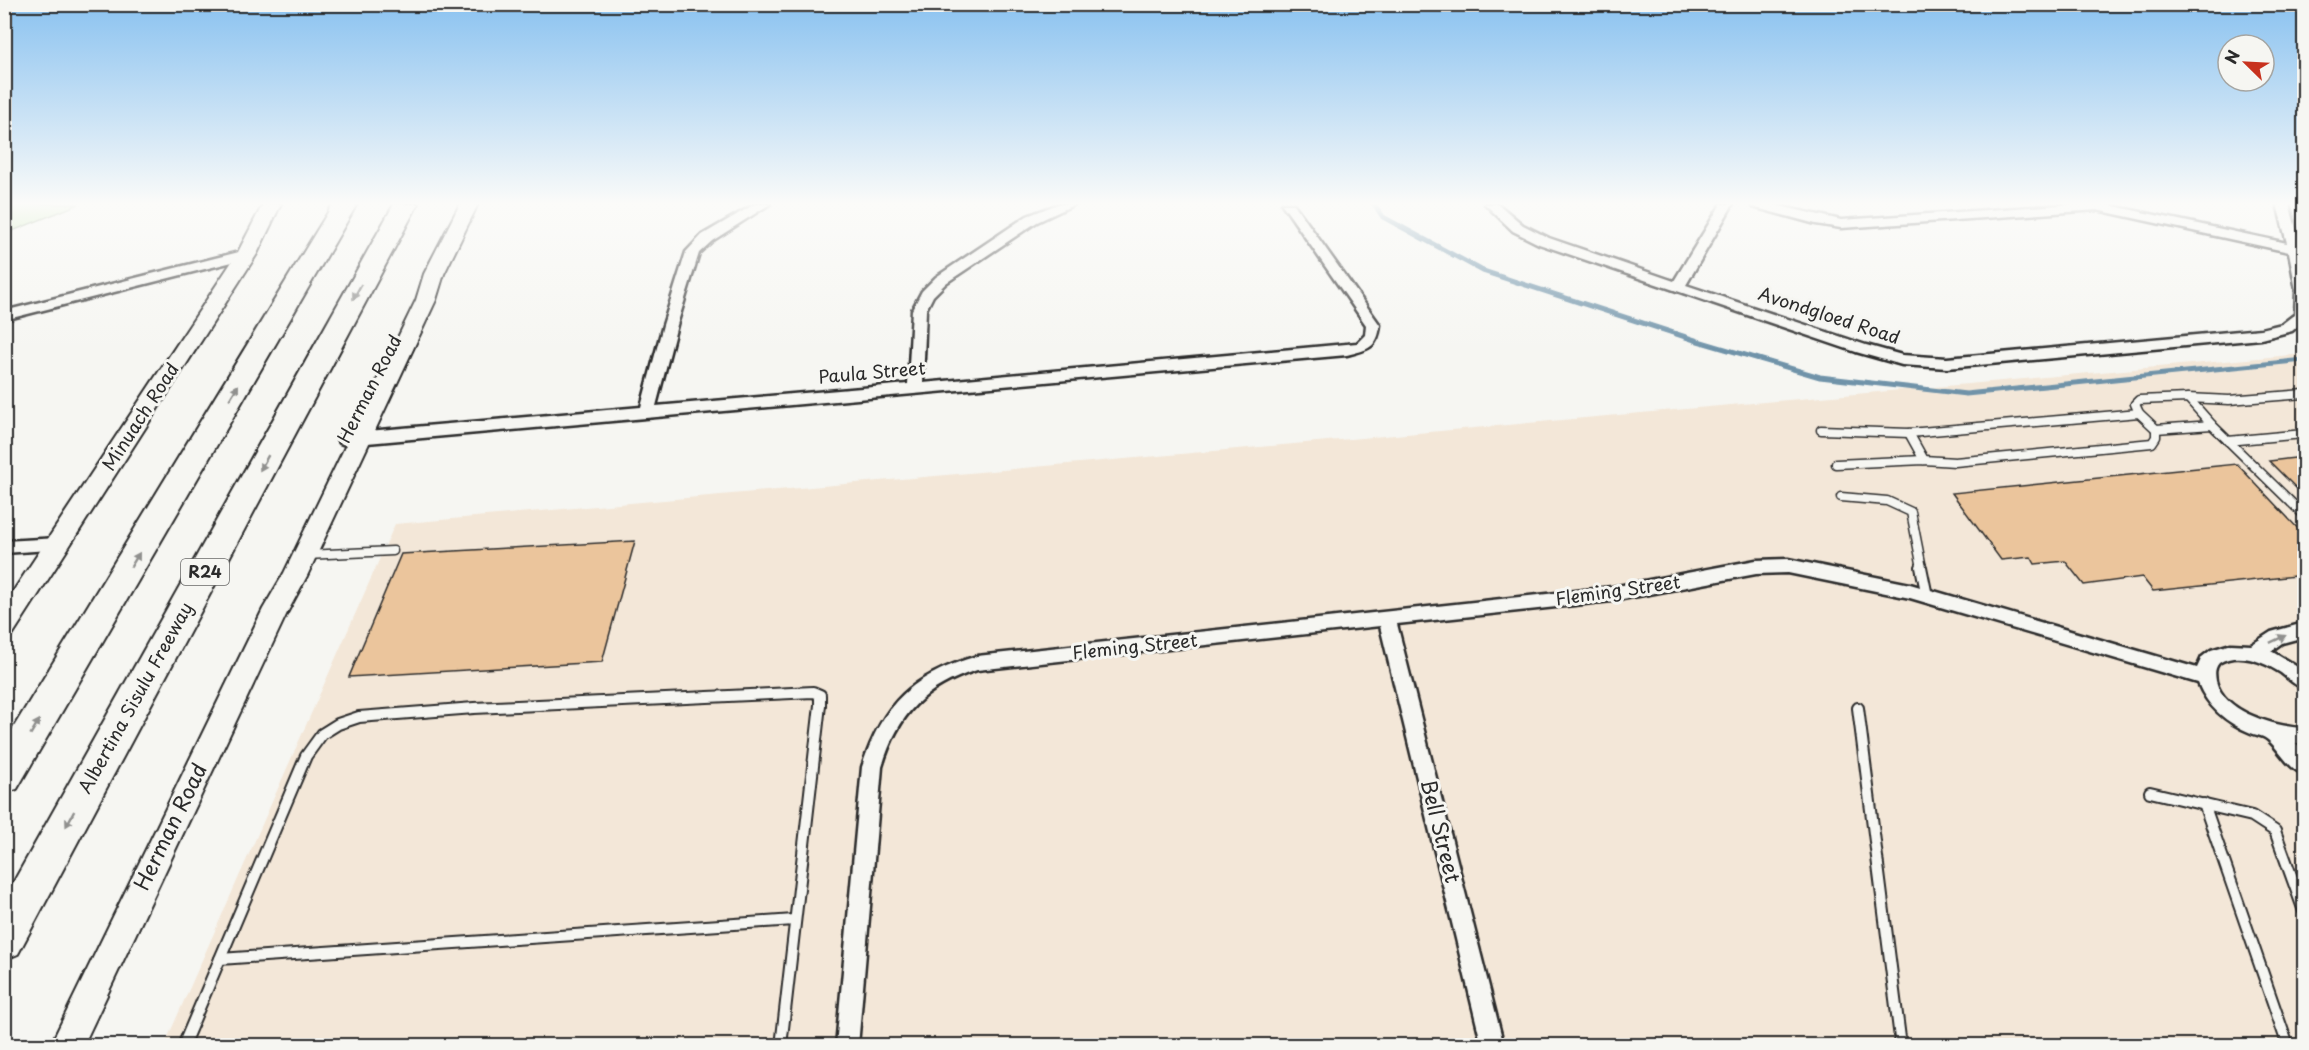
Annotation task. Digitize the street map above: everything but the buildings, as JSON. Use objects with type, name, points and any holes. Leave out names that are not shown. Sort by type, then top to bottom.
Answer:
[{"type":"highway","points":[[4,777],[316,253]]},
{"type":"highway","name":"Albertina Sisulu Freeway","points":[[4,940],[378,253]]},
{"type":"main road","name":"Herman Road","points":[[276,609],[278,579],[426,300],[434,274],[444,253]]},
{"type":"main road","name":"Minuach Road","points":[[4,627],[247,254]]},
{"type":"main road","name":"Herman Road","points":[[66,1046],[276,609],[305,555],[352,438]]},
{"type":"street","points":[[647,412],[669,325],[693,253]]},
{"type":"street","points":[[915,388],[919,310],[927,294],[941,280],[981,253]]},
{"type":"street","name":"Paula Street","points":[[352,438],[1347,350],[1368,342],[1372,337],[1373,325],[1322,253]]},
{"type":"street","name":"Avondgloed Road","points":[[1582,253],[1861,349],[1929,363],[1979,362],[2249,335],[2287,328],[2302,316],[2299,253]]},
{"type":"street","points":[[1678,286],[1698,253]]},
{"type":"street","points":[[4,316],[247,254]]},
{"type":"street","points":[[4,547],[58,544]]},
{"type":"street","name":"Fleming Street","points":[[847,1046],[872,767],[878,743],[888,722],[897,710],[919,689],[959,668],[977,663],[1175,644],[1612,594],[1756,567],[1788,566],[1928,596],[2206,678]]},
{"type":"street","name":"Bell Street","points":[[1387,618],[1493,1046]]},
{"type":"street","points":[[2253,653],[2277,637],[2304,630]]},
{"type":"street","points":[[2304,681],[2283,665],[2253,653],[2226,651],[2209,660],[2206,669],[2206,678],[2219,701],[2244,722],[2275,735],[2304,736]]},
{"type":"street","points":[[2275,735],[2304,766]]},
{"type":"lane","points":[[1836,464],[1924,460],[1955,462],[2152,443],[2156,437],[2156,429],[2139,413],[2135,404],[2139,400],[2188,398],[2229,400],[2304,394]]},
{"type":"lane","points":[[2188,398],[2212,425],[2304,515]]},
{"type":"lane","points":[[1821,430],[1909,433],[2139,413]]},
{"type":"lane","points":[[2156,429],[2212,425]]},
{"type":"lane","points":[[1909,433],[1924,460]]},
{"type":"lane","points":[[2228,441],[2304,434]]},
{"type":"lane","points":[[1841,496],[1902,504],[1911,512],[1928,596]]},
{"type":"lane","points":[[305,555],[393,551]]},
{"type":"lane","points":[[183,1046],[306,756],[317,739],[338,724],[359,717],[474,708],[818,693],[820,705],[781,1046]]},
{"type":"lane","points":[[1858,708],[1901,1046]]},
{"type":"lane","points":[[2150,792],[2252,816],[2276,831],[2304,911]]},
{"type":"lane","points":[[2204,804],[2289,1046]]},
{"type":"lane","points":[[220,959],[794,920]]},
{"type":"shaded area","points":[[2304,354],[2304,1045],[164,1046],[395,524]]},
{"type":"waterway","points":[[1450,253],[1483,271],[1698,341],[1820,377],[1966,394],[2304,360]]}]
